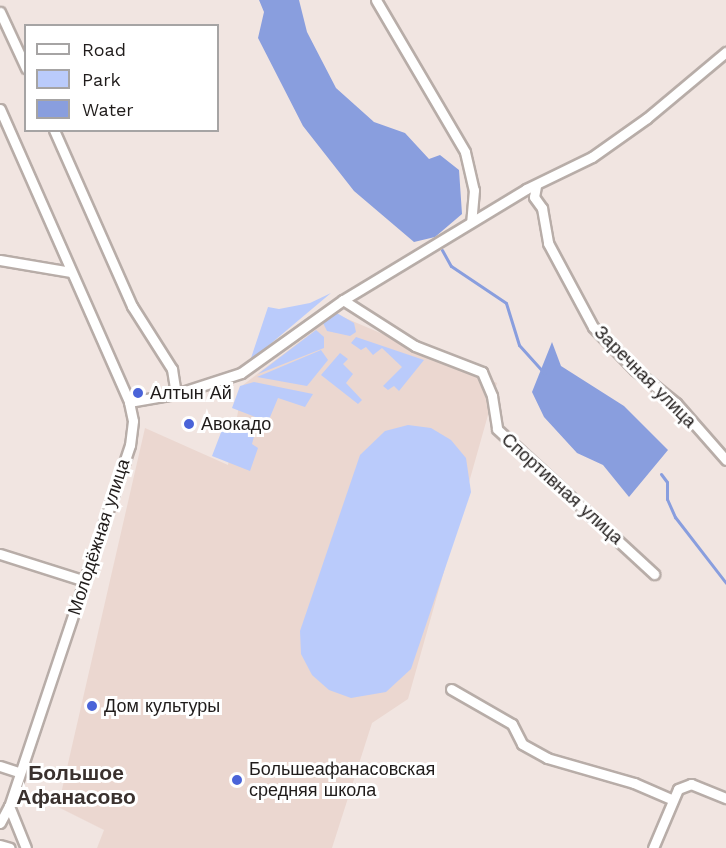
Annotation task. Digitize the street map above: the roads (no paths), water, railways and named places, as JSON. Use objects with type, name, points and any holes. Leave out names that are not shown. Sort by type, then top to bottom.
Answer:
[{"type":"street","points":[[376,0],[465,152],[474,190],[471,222]]},
{"type":"street","points":[[0,12],[24,64]]},
{"type":"street","points":[[129,402],[176,394],[241,373],[343,300],[471,222],[592,157],[647,118],[726,52]]},
{"type":"street","name":"Молодёжная улица","points":[[0,109],[129,402],[133,421],[130,445],[9,806],[0,823]]},
{"type":"street","points":[[55,132],[132,306],[172,369],[176,394]]},
{"type":"street","name":"Заречная улица","points":[[536,186],[534,197],[542,208],[548,243],[593,327],[635,370],[676,403],[726,460]]},
{"type":"street","points":[[0,260],[71,272]]},
{"type":"street","name":"Спортивная улица","points":[[343,300],[415,346],[482,372],[497,429],[654,574]]},
{"type":"street","points":[[0,554],[85,581]]},
{"type":"street","points":[[451,689],[512,724],[522,744],[547,758],[634,783],[671,799]]},
{"type":"street","points":[[0,766],[19,772]]},
{"type":"street","points":[[653,848],[671,799],[678,789],[691,784],[726,798]]},
{"type":"street","points":[[9,806],[26,848]]},
{"type":"street","points":[[0,845],[10,848]]},
{"type":"water","points":[[259,0],[299,0],[307,32],[336,88],[374,122],[405,133],[429,159],[440,155],[459,170],[462,214],[435,237],[414,242],[354,191],[303,126],[258,38],[264,12]]},
{"type":"water","points":[[552,342],[561,366],[624,406],[668,450],[629,497],[603,465],[577,453],[544,417],[532,392]]},
{"type":"waterway","points":[[442,250],[451,266],[506,303],[519,345],[544,373]]},
{"type":"waterway","points":[[661,474],[667,482],[667,499],[675,517],[726,583]]},
{"type":"place","name":"Алтын Ай","points":[[138,393]]},
{"type":"place","name":"Авокадо","points":[[189,424]]},
{"type":"place","name":"Дом культуры","points":[[92,706]]},
{"type":"place","name":"Большеафанасовская средняя школа","points":[[237,780]]},
{"type":"district","name":"Большое Афанасово","points":[[76,785]]}]
